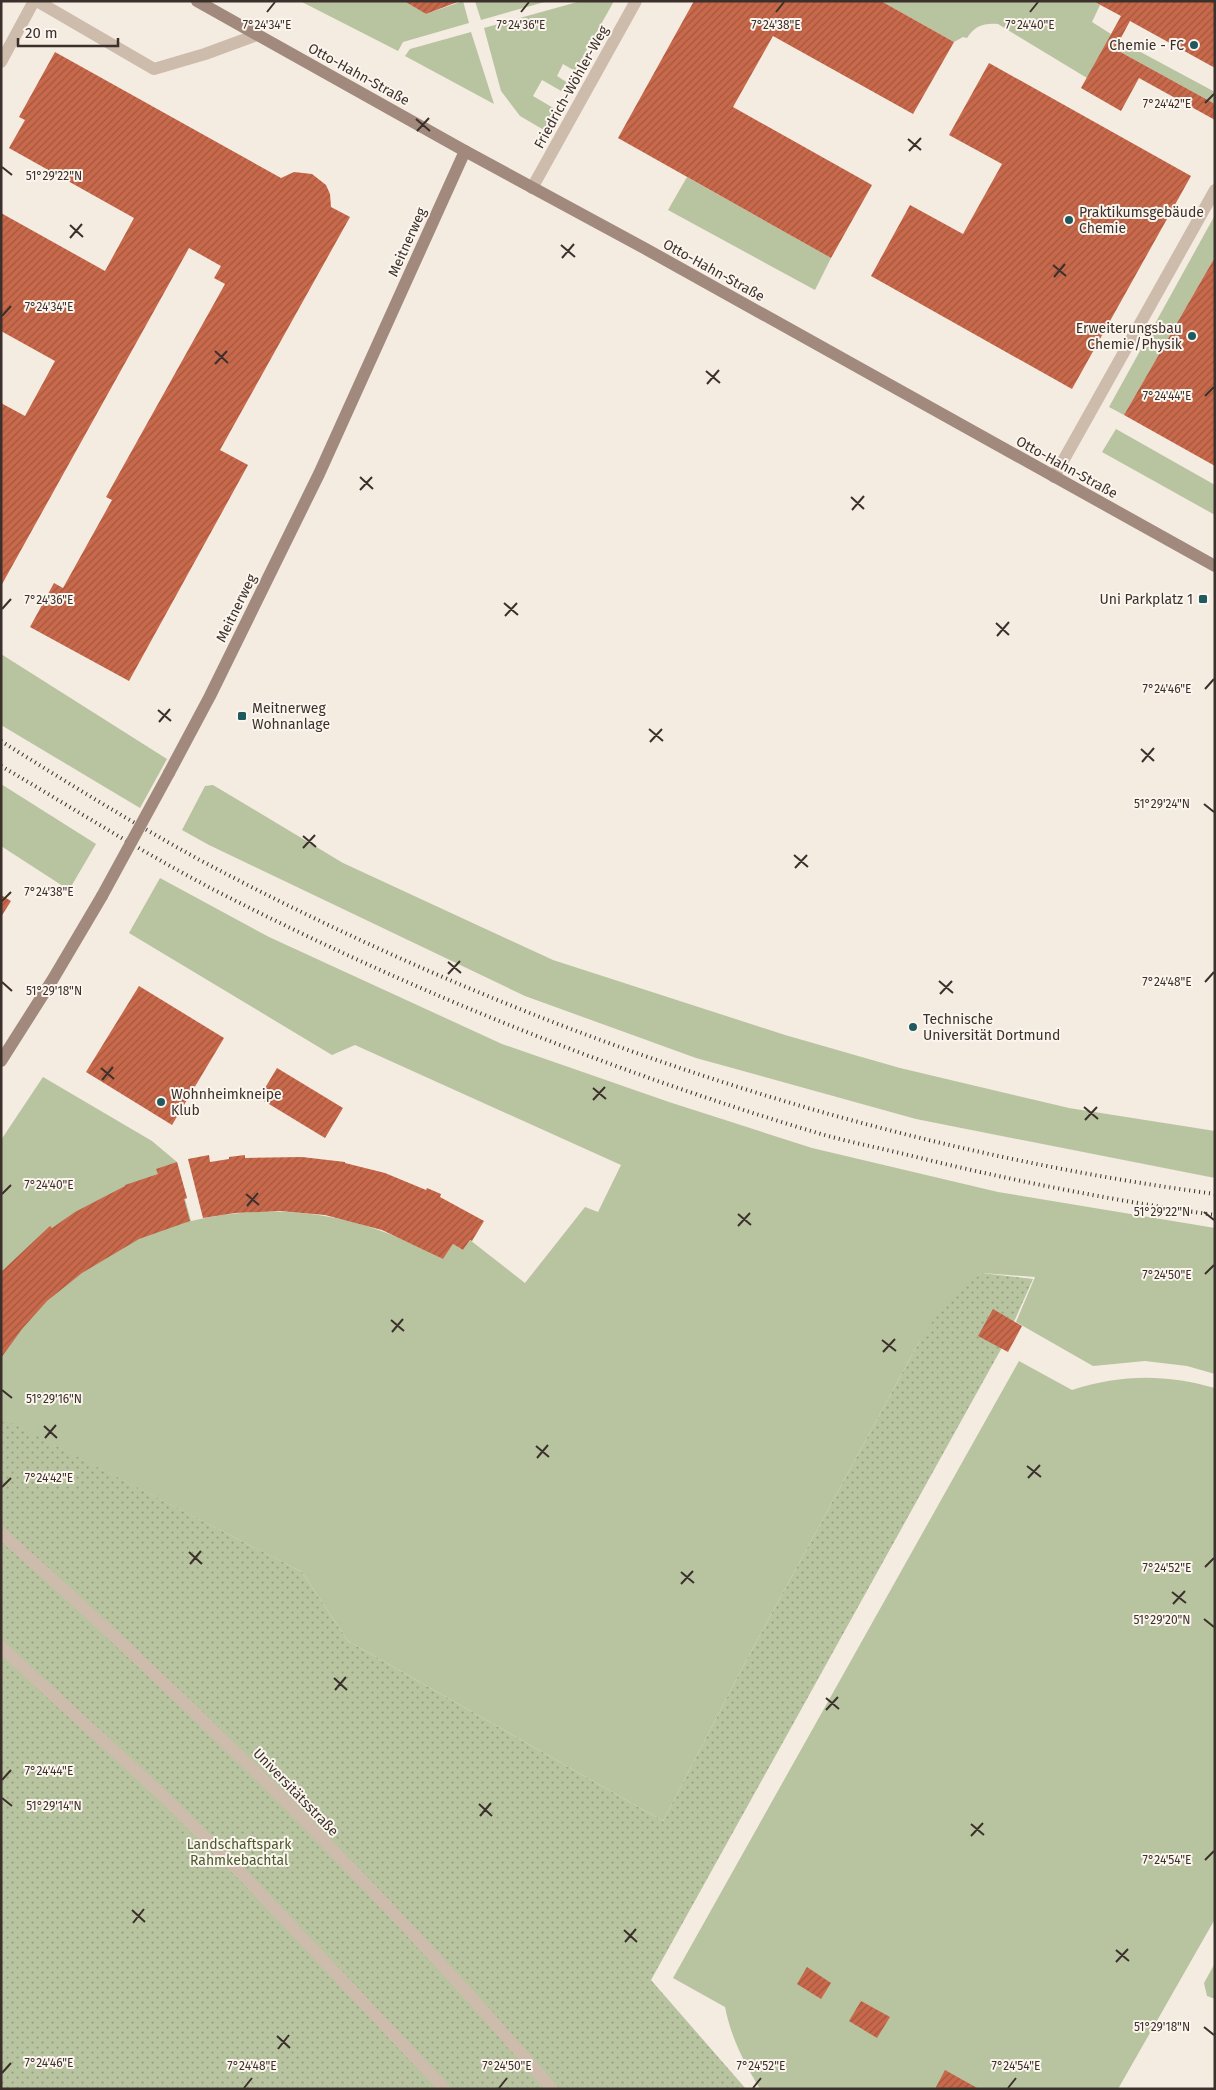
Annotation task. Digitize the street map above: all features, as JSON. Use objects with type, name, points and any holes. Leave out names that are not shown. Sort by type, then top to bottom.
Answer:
[{"type":"street","points":[[1,62],[35,1],[154,69],[205,54],[257,35]]},
{"type":"street","name":"Otto-Hahn-Straße","points":[[197,1],[1215,566]]},
{"type":"street","name":"Friedrich-Wöhler-Weg","points":[[532,188],[636,1]]},
{"type":"street","name":"Meitnerweg","points":[[1,1061],[53,979],[102,896],[210,696],[319,474],[465,151]]},
{"type":"street","points":[[1054,477],[1215,190]]},
{"type":"street","name":"Universitätsstraße","points":[[1,1533],[101,1622],[242,1757],[478,2002],[552,2089]]},
{"type":"street","points":[[1,1647],[160,1793],[243,1875],[445,2089]]},
{"type":"green space","points":[[300,1],[404,1],[426,14],[463,1],[469,23],[403,42],[398,51]]},
{"type":"green space","points":[[475,1],[548,1],[481,20]]},
{"type":"green space","points":[[581,1],[614,1],[575,71],[563,64],[557,76],[568,83],[563,92],[542,80],[533,96],[555,109],[544,130],[520,116],[501,91],[484,28]]},
{"type":"green space","points":[[881,1],[1093,1],[1100,5],[1092,22],[1111,34],[1087,78],[998,24],[980,26],[967,38],[963,37],[954,42]]},
{"type":"green space","points":[[471,32],[494,104],[405,56],[410,49]]},
{"type":"green space","points":[[1120,41],[1215,92],[1215,104],[1115,49]]},
{"type":"green space","points":[[687,177],[831,258],[815,290],[668,210]]},
{"type":"green space","points":[[1215,215],[1215,257],[1124,415],[1109,407]]},
{"type":"green space","points":[[1116,429],[1215,485],[1215,515],[1102,452]]},
{"type":"green space","points":[[1,654],[167,759],[140,808],[1,725]]},
{"type":"green space","points":[[1,784],[96,844],[69,890],[1,846]]},
{"type":"green space","points":[[213,785],[343,863],[553,960],[785,1035],[900,1068],[1069,1108],[1215,1131],[1215,1178],[916,1119],[696,1058],[525,996],[209,845],[182,830],[205,786]]},
{"type":"green space","points":[[160,878],[269,937],[502,1044],[669,1102],[812,1148],[998,1192],[1215,1228],[1215,1374],[1187,1366],[1145,1361],[1093,1366],[1016,1322],[1035,1277],[982,1273],[919,1342],[747,1659],[663,1821],[348,1641],[302,1572],[1,1418],[1,1140],[43,1077],[152,1141],[177,1162],[191,1221],[257,1212],[289,1212],[320,1215],[382,1231],[443,1259],[453,1244],[463,1250],[470,1240],[525,1283],[585,1207],[598,1212],[621,1165],[355,1045],[332,1055],[129,933]]},
{"type":"green space","name":"Landschaftspark Rahmkebachtal","points":[[982,1273],[1033,1279],[1005,1342],[651,1980],[746,2089],[1,2089],[2,1418],[302,1572],[348,1641],[663,1821],[747,1659],[919,1342],[945,1303]]},
{"type":"green space","points":[[1019,1361],[1072,1390],[1108,1381],[1144,1378],[1179,1380],[1215,1388],[1215,1919],[1118,2089],[760,2089],[739,2050],[725,2007],[673,1978]]},
{"type":"green space","points":[[1215,1963],[1215,1999],[1207,1996],[1204,1983]]},
{"type":"building","points":[[404,1],[460,1],[426,14]]},
{"type":"building","points":[[694,1],[881,1],[954,42],[913,114],[773,36],[733,107],[872,185],[831,258],[618,138]]},
{"type":"building","points":[[1093,1],[1215,1],[1215,68],[1130,21],[1115,49],[1215,104],[1215,120],[1139,78],[1121,111],[1081,88],[1121,16]]},
{"type":"building","points":[[55,52],[281,178],[294,172],[312,174],[326,185],[330,194],[331,207],[350,217],[220,450],[248,465],[129,681],[30,627],[54,583],[63,588],[112,500],[106,497],[225,284],[214,278],[221,266],[189,248],[1,586],[1,403],[25,416],[55,361],[1,331],[1,213],[105,271],[134,218],[9,148],[25,120],[19,117]]},
{"type":"building","name":"Praktikumsgebäude Chemie","points":[[989,63],[1191,176],[1072,389],[871,276],[910,205],[963,234],[1002,164],[949,135]]},
{"type":"building","name":"Erweiterungsbau Chemie/Physik","points":[[1215,257],[1215,466],[1124,415]]},
{"type":"building","points":[[1,895],[11,901],[1,917]]},
{"type":"building","points":[[139,986],[224,1038],[172,1125],[86,1072]]},
{"type":"building","points":[[277,1068],[343,1108],[325,1138],[259,1098]]},
{"type":"building","points":[[209,1155],[210,1162],[245,1155],[245,1158],[302,1157],[345,1162],[385,1173],[426,1190],[427,1188],[441,1194],[440,1197],[484,1221],[472,1241],[470,1240],[463,1250],[453,1244],[443,1259],[382,1230],[325,1215],[280,1211],[235,1213],[203,1218],[188,1159]]},
{"type":"building","points":[[177,1162],[187,1198],[184,1199],[190,1221],[139,1239],[82,1273],[47,1301],[22,1329],[1,1358],[1,1272],[50,1226],[52,1228],[75,1212],[125,1185],[158,1174],[156,1169]]},
{"type":"building","points":[[993,1309],[1022,1326],[1008,1352],[978,1336]]},
{"type":"building","points":[[807,1967],[831,1983],[821,1999],[797,1984]]},
{"type":"building","points":[[861,2001],[890,2017],[877,2038],[849,2021]]},
{"type":"building","points":[[945,2070],[979,2089],[935,2089]]},
{"type":"railway","points":[[1,741],[173,845],[318,920],[440,976],[565,1027],[692,1072],[820,1111],[950,1145],[1082,1173],[1215,1194]]},
{"type":"railway","points":[[1,766],[175,869],[304,934],[445,999],[663,1083],[737,1108],[844,1140],[978,1172],[1057,1188],[1215,1215]]},
{"type":"place","name":"Chemie - FC","points":[[1194,45]]},
{"type":"place","name":"Praktikumsgebäude Chemie","points":[[1069,220]]},
{"type":"place","name":"Erweiterungsbau Chemie/Physik","points":[[1192,336]]},
{"type":"place","name":"Uni Parkplatz 1","points":[[1203,599]]},
{"type":"place","name":"Meitnerweg Wohnanlage","points":[[242,716]]},
{"type":"place","name":"Technische Universität Dortmund","points":[[913,1027]]},
{"type":"place","name":"Wohnheimkneipe Klub","points":[[161,1102]]}]
